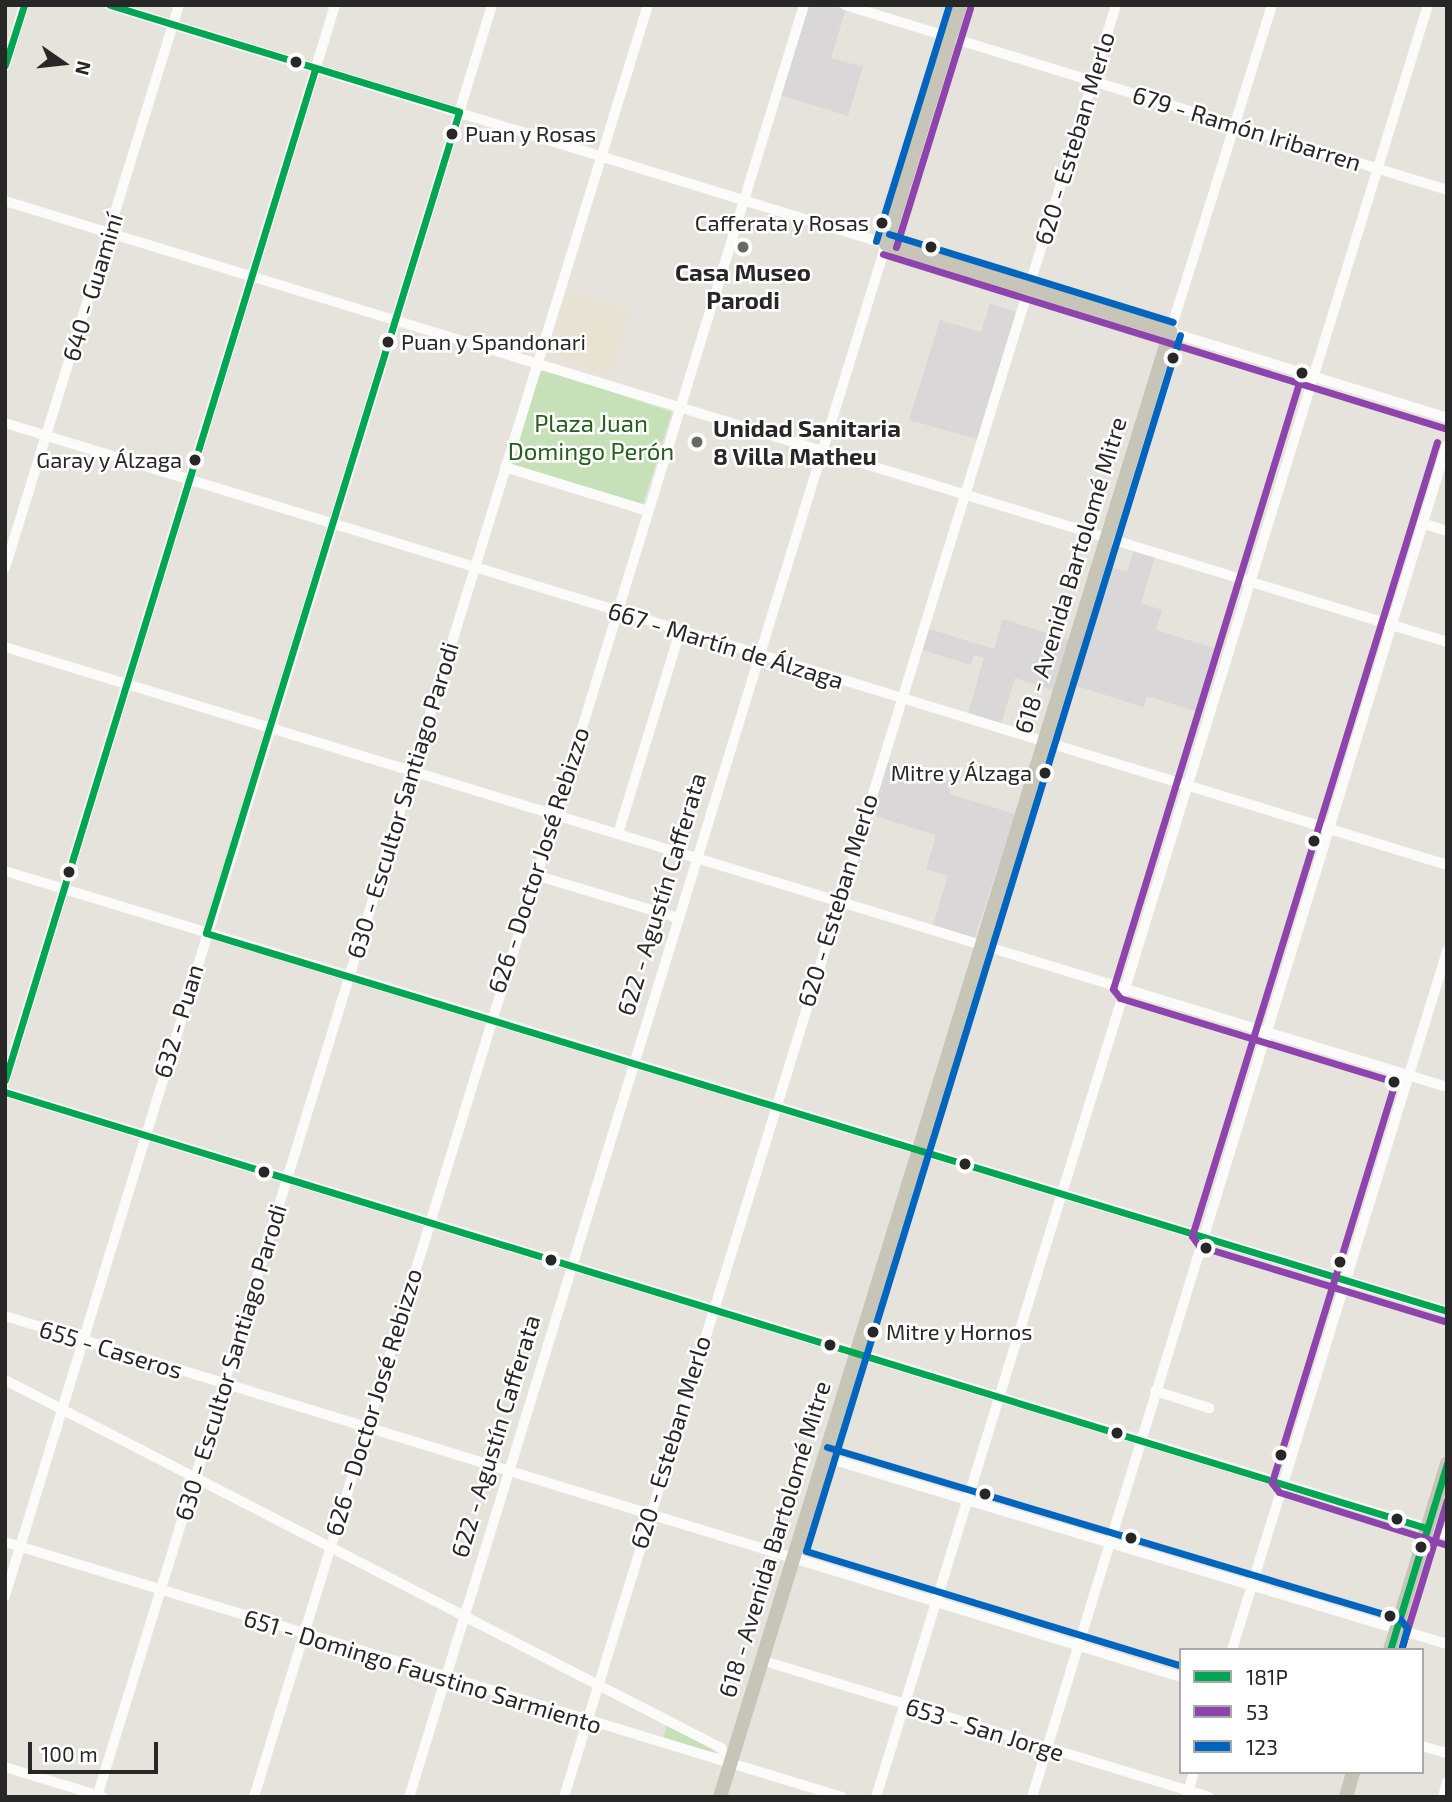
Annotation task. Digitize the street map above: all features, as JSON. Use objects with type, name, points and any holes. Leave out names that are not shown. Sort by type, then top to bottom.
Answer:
[{"type":"main road","name":"622 - Agustín Cafferata","points":[[886,244],[960,5]]},
{"type":"main road","points":[[886,244],[1170,332]]},
{"type":"main road","name":"618 - Avenida Bartolomé Mitre","points":[[720,1797],[916,1150],[1170,332]]},
{"type":"main road","points":[[1391,1648],[1447,1463]]},
{"type":"main road","points":[[1346,1797],[1352,1774]]},
{"type":"street","points":[[5,66],[24,5]]},
{"type":"street","points":[[109,5],[886,244]]},
{"type":"street","name":"640 - Guaminí","points":[[5,568],[179,5]]},
{"type":"street","points":[[5,1081],[335,5]]},
{"type":"street","name":"632 - Puan","points":[[5,1596],[143,1135],[492,5]]},
{"type":"street","name":"630 - Escultor Santiago Parodi","points":[[99,1796],[348,976],[648,5]]},
{"type":"street","name":"626 - Doctor José Rebizzo","points":[[254,1797],[487,1019],[535,875],[804,5]]},
{"type":"street","name":"679 - Ramón Iribarren","points":[[845,5],[1447,190]]},
{"type":"street","name":"620 - Esteban Merlo","points":[[564,1797],[773,1107],[1116,5]]},
{"type":"street","points":[[1272,5],[1170,332],[1447,418]]},
{"type":"street","points":[[876,1797],[1247,582],[1428,5]]},
{"type":"street","points":[[5,201],[1447,642]]},
{"type":"street","name":"622 - Agustín Cafferata","points":[[409,1797],[886,244]]},
{"type":"street","name":"667 - Martín de Álzaga","points":[[5,423],[1447,865]]},
{"type":"street","points":[[1032,1797],[1263,1031],[1447,445]]},
{"type":"street","points":[[505,467],[648,511]]},
{"type":"street","points":[[1422,523],[1447,531]]},
{"type":"street","points":[[618,834],[680,631]]},
{"type":"street","points":[[5,648],[1447,1087]]},
{"type":"street","points":[[5,871],[1447,1311]]},
{"type":"street","points":[[535,875],[678,918]]},
{"type":"street","points":[[1233,1648],[1344,1278],[1443,973],[1447,951]]},
{"type":"street","points":[[5,1092],[1447,1534]]},
{"type":"street","name":"655 - Caseros","points":[[5,1316],[1179,1676]]},
{"type":"street","points":[[5,1380],[721,1748],[730,1764]]},
{"type":"street","points":[[1155,1391],[1209,1408]]},
{"type":"street","points":[[824,1457],[1447,1644]]},
{"type":"street","name":"651 - Domingo Faustino Sarmiento","points":[[5,1542],[587,1722],[842,1797]]},
{"type":"street","name":"653 - San Jorge","points":[[761,1660],[1046,1747],[1188,1794],[1209,1797]]},
{"type":"street","points":[[1424,1747],[1447,1753]]},
{"type":"street","points":[[5,1767],[99,1796]]},
{"type":"street","points":[[1188,1794],[1193,1774]]},
{"type":"street","points":[[1443,1797],[1447,1781]]},
{"type":"shaded area","points":[[808,5],[846,8],[831,58],[863,67],[848,116],[780,95]]},
{"type":"shaded area","points":[[568,291],[631,311],[610,377],[549,352]]},
{"type":"shaded area","points":[[990,304],[1016,312],[977,439],[909,420],[940,320],[981,332]]},
{"type":"shaded area","points":[[1134,551],[1155,557],[1141,603],[1162,610],[1156,630],[1221,650],[1202,713],[1147,696],[1143,707],[1067,683],[1104,565],[1127,572]]},
{"type":"shaded area","points":[[1003,619],[1069,640],[1053,690],[1015,678],[1001,724],[968,714],[984,658],[974,655],[971,665],[919,649],[926,628],[994,649]]},
{"type":"shaded area","points":[[885,761],[952,782],[949,794],[1015,814],[974,939],[932,928],[948,876],[926,869],[936,835],[869,814]]},
{"type":"green space","name":"Plaza Juan Domingo Perón","points":[[545,370],[672,412],[643,504],[510,465],[538,373]]},
{"type":"green space","points":[[667,1725],[713,1749],[714,1752],[663,1740]]},
{"type":"transit line","name":"181P","points":[[5,65],[24,5]]},
{"type":"transit line","name":"181P","points":[[110,5],[459,112],[206,933],[1447,1311]]},
{"type":"transit line","name":"123","points":[[876,241],[949,5]]},
{"type":"transit line","name":"53","points":[[896,247],[970,8]]},
{"type":"transit line","name":"181P","points":[[5,1080],[315,69]]},
{"type":"transit line","name":"123","points":[[889,234],[1173,322]]},
{"type":"transit line","name":"53","points":[[883,254],[1444,428]]},
{"type":"transit line","name":"123","points":[[1179,1665],[806,1551],[1180,335]]},
{"type":"transit line","name":"53","points":[[1302,373],[1113,989],[1120,998],[1395,1082],[1272,1483],[1279,1492],[1444,1544]]},
{"type":"transit line","name":"53","points":[[1437,442],[1192,1236],[1199,1246],[1444,1321]]},
{"type":"transit line","name":"181P","points":[[5,1092],[1426,1528]]},
{"type":"transit line","name":"123","points":[[827,1447],[1400,1619],[1407,1628],[1402,1648]]},
{"type":"transit line","name":"181P","points":[[1391,1648],[1447,1464]]},
{"type":"transit line","name":"53","points":[[1402,1648],[1447,1500]]},
{"type":"place","name":"Puan y Rosas","points":[[452,134]]},
{"type":"place","name":"Cafferata y Rosas","points":[[882,223]]},
{"type":"place","name":"Casa Museo Parodi","points":[[743,247]]},
{"type":"place","name":"Puan y Spandonari","points":[[388,342]]},
{"type":"place","name":"Unidad Sanitaria 8 Villa Matheu","points":[[697,442]]},
{"type":"place","name":"Garay y Álzaga","points":[[195,460]]},
{"type":"place","name":"Mitre y Álzaga","points":[[1045,773]]},
{"type":"place","name":"Mitre y Hornos","points":[[873,1332]]}]
